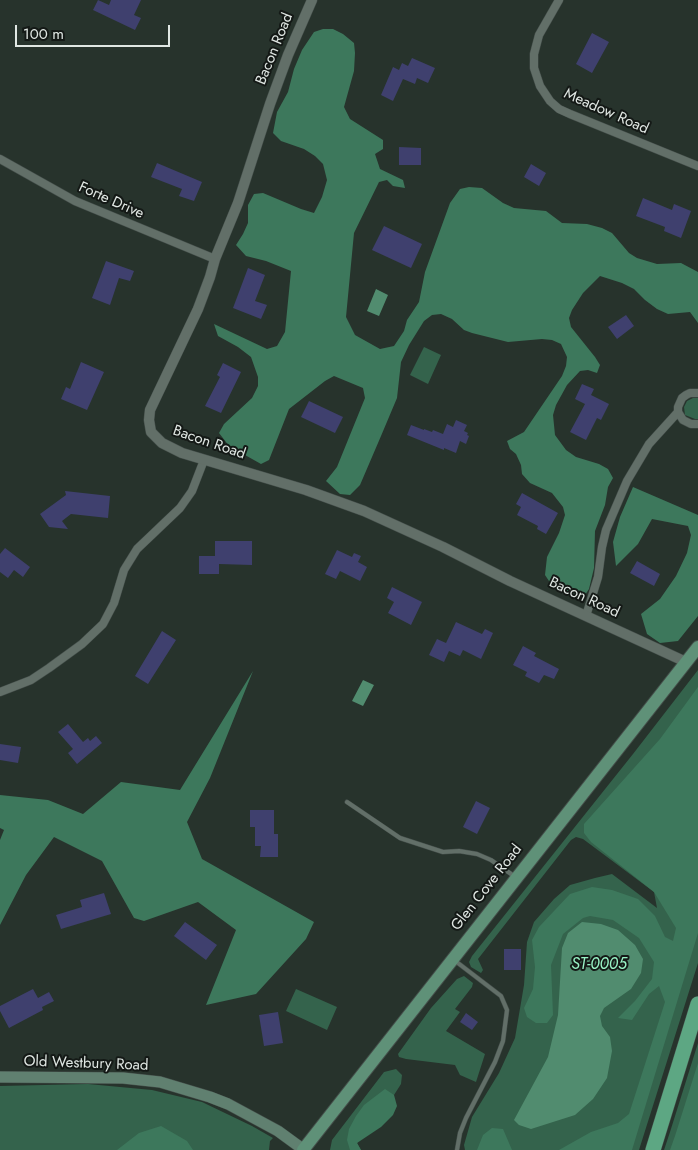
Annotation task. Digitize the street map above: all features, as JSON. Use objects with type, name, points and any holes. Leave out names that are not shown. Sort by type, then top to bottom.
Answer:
[{"type":"highway","points":[[653,1150],[698,1004]]},
{"type":"main road","name":"Glen Cove Road","points":[[304,1150],[698,647]]},
{"type":"main road","name":"Old Westbury Road","points":[[0,1077],[123,1078],[160,1082],[228,1104],[278,1131],[304,1150]]},
{"type":"street","name":"Bacon Road","points":[[312,0],[288,55],[238,203],[215,259],[198,309],[153,402],[148,420],[151,432],[162,443],[182,453],[306,490],[364,511],[686,662]]},
{"type":"street","name":"Meadow Road","points":[[559,0],[539,35],[534,54],[534,68],[540,86],[550,101],[570,114],[698,166]]},
{"type":"street","name":"Forte Drive","points":[[0,159],[75,201],[215,259]]},
{"type":"street","points":[[586,616],[598,577],[606,530],[627,481],[649,444],[678,412],[682,398],[690,393],[698,393]]},
{"type":"street","points":[[678,412],[687,423],[698,424]]},
{"type":"street","points":[[0,692],[31,680],[82,644],[98,630],[111,610],[124,570],[137,549],[180,508],[192,490],[204,460]]},
{"type":"lane","points":[[348,802],[400,838],[443,852],[458,851],[477,854],[491,860],[516,877]]},
{"type":"lane","points":[[452,959],[501,996],[507,1010],[503,1041],[495,1062],[466,1118],[460,1133],[457,1150]]},
{"type":"shaded area","points":[[323,29],[333,29],[354,43],[354,71],[344,107],[350,119],[383,140],[383,149],[375,154],[380,169],[403,180],[405,188],[393,186],[387,180],[379,182],[354,233],[346,317],[355,335],[380,349],[394,346],[404,331],[407,320],[419,302],[425,272],[450,203],[460,189],[469,187],[482,188],[503,203],[514,208],[546,211],[562,223],[587,224],[602,228],[612,233],[629,253],[637,258],[657,264],[681,263],[698,272],[698,323],[690,312],[668,314],[657,309],[634,289],[600,276],[583,293],[569,318],[571,327],[600,365],[597,373],[588,370],[580,371],[567,385],[556,405],[553,415],[555,435],[566,450],[576,457],[599,464],[608,469],[613,478],[608,487],[605,505],[595,531],[594,568],[589,589],[585,595],[569,596],[562,593],[551,584],[545,575],[547,557],[559,533],[565,515],[563,507],[552,493],[530,483],[522,474],[521,465],[516,454],[510,449],[507,441],[524,432],[562,376],[567,357],[561,344],[552,340],[508,342],[464,330],[452,319],[441,314],[432,315],[424,321],[401,362],[397,398],[381,436],[360,485],[350,495],[340,494],[326,481],[337,467],[365,398],[363,388],[334,376],[325,381],[289,409],[269,460],[261,464],[229,446],[219,433],[224,424],[252,398],[258,386],[258,377],[251,357],[218,336],[214,324],[267,349],[277,346],[285,332],[291,271],[266,261],[246,256],[236,245],[248,223],[248,205],[254,194],[263,193],[314,213],[322,197],[327,180],[323,164],[315,156],[304,149],[281,141],[273,133],[277,112],[288,92],[294,69],[302,50],[314,32]]},
{"type":"shaded area","points":[[424,347],[441,355],[428,384],[410,375]]},
{"type":"shaded area","points":[[698,398],[698,419],[685,415],[684,407],[687,401]]},
{"type":"shaded area","points":[[633,487],[698,515],[698,616],[678,641],[660,643],[647,634],[641,614],[660,599],[676,576],[687,553],[691,535],[688,526],[652,519],[638,544],[616,566],[613,542],[620,517]]},
{"type":"shaded area","points":[[698,670],[698,963],[639,1150],[465,1150],[464,1145],[472,1117],[499,1073],[515,1038],[524,985],[527,942],[534,922],[554,899],[570,885],[595,878],[612,874],[657,908],[654,892],[583,839],[576,837],[571,840],[478,959],[483,970],[481,973],[471,967],[469,962]]},
{"type":"shaded area","points":[[253,671],[210,778],[187,822],[202,859],[314,922],[306,939],[256,994],[206,1005],[236,930],[198,902],[144,921],[134,918],[102,861],[54,837],[26,875],[0,925],[0,840],[4,830],[0,828],[0,795],[48,800],[83,814],[121,782],[180,790]]},
{"type":"shaded area","points":[[698,687],[698,933],[632,1150],[559,1150],[591,1132],[618,1123],[629,1114],[665,1002],[659,986],[649,994],[632,1020],[618,1018],[635,1001],[652,979],[654,962],[639,938],[613,920],[590,916],[583,918],[563,934],[551,965],[553,1015],[547,1023],[536,1023],[527,1017],[524,1008],[533,989],[535,967],[532,940],[539,927],[570,894],[592,887],[612,890],[638,899],[655,916],[665,937],[673,941],[676,928],[654,892],[591,842],[584,833],[584,824],[660,739]]},
{"type":"shaded area","points":[[464,976],[473,983],[472,987],[455,1009],[460,1012],[446,1031],[485,1054],[476,1082],[460,1075],[455,1065],[406,1059],[399,1057],[398,1054],[431,1008],[457,979]]},
{"type":"shaded area","points":[[296,989],[337,1007],[327,1030],[286,1011]]},
{"type":"shaded area","points":[[698,1043],[698,1150],[664,1150],[670,1132]]},
{"type":"shaded area","points":[[698,1063],[698,1150],[670,1150],[675,1136]]},
{"type":"shaded area","points":[[396,1069],[402,1075],[401,1084],[357,1143],[361,1150],[330,1150],[332,1140],[384,1072]]},
{"type":"shaded area","points":[[88,1084],[152,1090],[202,1102],[273,1138],[270,1141],[269,1150],[0,1150],[0,1086]]},
{"type":"shaded area","points":[[385,1089],[394,1095],[397,1106],[393,1115],[381,1127],[357,1143],[361,1150],[350,1150],[347,1140],[349,1129],[356,1116],[364,1105]]},
{"type":"shaded area","points":[[161,1126],[187,1141],[193,1150],[117,1150],[139,1133]]},
{"type":"shaded area","points":[[492,1128],[503,1129],[512,1150],[477,1150],[483,1135]]},
{"type":"water","points":[[376,289],[388,295],[379,316],[367,311]]},
{"type":"water","points":[[363,680],[374,685],[363,706],[352,701]]},
{"type":"water","name":"ST-0005","points":[[582,922],[601,924],[618,930],[635,945],[643,959],[641,973],[631,989],[604,1008],[600,1016],[602,1026],[610,1037],[612,1051],[607,1078],[593,1099],[575,1115],[531,1129],[519,1125],[514,1120],[548,1057],[558,1015],[562,948],[568,933]]},
{"type":"building","points":[[98,0],[109,5],[111,0],[141,0],[134,15],[141,18],[135,30],[93,10]]},
{"type":"building","points":[[592,33],[609,42],[592,73],[576,64]]},
{"type":"building","points":[[412,58],[435,68],[428,83],[417,78],[415,84],[403,79],[393,101],[381,95],[393,67],[399,70],[402,63],[408,66]]},
{"type":"building","points":[[399,147],[421,148],[421,165],[399,165]]},
{"type":"building","points":[[157,163],[202,182],[194,201],[179,196],[182,189],[151,177]]},
{"type":"building","points":[[531,164],[546,173],[539,186],[524,177]]},
{"type":"building","points":[[643,198],[672,210],[674,204],[691,211],[681,238],[664,231],[665,227],[636,216]]},
{"type":"building","points":[[384,226],[422,244],[411,268],[372,250]]},
{"type":"building","points":[[106,261],[134,271],[130,281],[119,278],[110,305],[92,298]]},
{"type":"building","points":[[248,268],[265,275],[255,301],[267,305],[261,319],[233,308]]},
{"type":"building","points":[[626,315],[634,326],[617,339],[608,327]]},
{"type":"building","points":[[81,362],[104,372],[87,410],[61,399],[66,387],[70,389]]},
{"type":"building","points":[[223,363],[241,372],[221,413],[205,406],[220,377],[217,375]]},
{"type":"building","points":[[582,384],[594,389],[591,395],[609,404],[601,420],[597,418],[586,440],[570,432],[585,404],[575,399]]},
{"type":"building","points":[[309,401],[343,417],[335,433],[301,417]]},
{"type":"building","points":[[456,420],[467,425],[464,431],[469,436],[466,444],[460,441],[456,453],[407,435],[411,425],[443,434],[447,424],[453,427]]},
{"type":"building","points":[[65,491],[110,496],[108,518],[71,514],[62,521],[68,529],[49,527],[40,514],[66,495]]},
{"type":"building","points":[[522,493],[558,513],[546,534],[537,529],[538,526],[517,515],[521,507],[516,504]]},
{"type":"building","points":[[215,541],[252,541],[252,565],[219,564],[219,574],[199,574],[199,556],[215,556]]},
{"type":"building","points":[[5,548],[30,567],[23,577],[14,570],[8,578],[0,572],[0,554]]},
{"type":"building","points":[[337,550],[352,557],[354,553],[361,556],[358,562],[367,567],[360,581],[340,571],[336,579],[325,574]]},
{"type":"building","points":[[637,561],[660,574],[654,586],[630,573]]},
{"type":"building","points":[[392,587],[422,602],[411,625],[388,613],[394,602],[387,598]]},
{"type":"building","points":[[456,622],[482,634],[485,629],[493,633],[481,659],[463,650],[460,656],[449,651],[444,662],[429,655],[437,639],[446,643]]},
{"type":"building","points":[[162,631],[176,640],[148,684],[135,676]]},
{"type":"building","points":[[523,646],[536,653],[534,656],[559,669],[554,679],[544,675],[539,683],[525,676],[527,672],[513,665]]},
{"type":"building","points":[[68,724],[83,742],[88,738],[90,741],[96,736],[102,743],[77,764],[68,753],[73,749],[58,732]]},
{"type":"building","points":[[0,744],[21,747],[18,763],[0,760]]},
{"type":"building","points":[[476,801],[490,808],[477,834],[463,827]]},
{"type":"building","points":[[250,810],[274,810],[274,834],[278,834],[278,857],[260,857],[261,846],[255,846],[255,827],[250,827]]},
{"type":"building","points":[[104,893],[111,914],[61,929],[56,915],[82,907],[80,900]]},
{"type":"building","points":[[185,922],[217,945],[206,960],[174,936]]},
{"type":"building","points":[[504,949],[521,949],[521,970],[504,970]]},
{"type":"building","points":[[33,989],[38,998],[49,992],[54,1001],[42,1007],[43,1010],[9,1028],[0,1011],[0,1006]]},
{"type":"building","points":[[278,1012],[283,1043],[264,1046],[259,1015]]},
{"type":"building","points":[[466,1013],[478,1022],[472,1030],[460,1022]]}]
